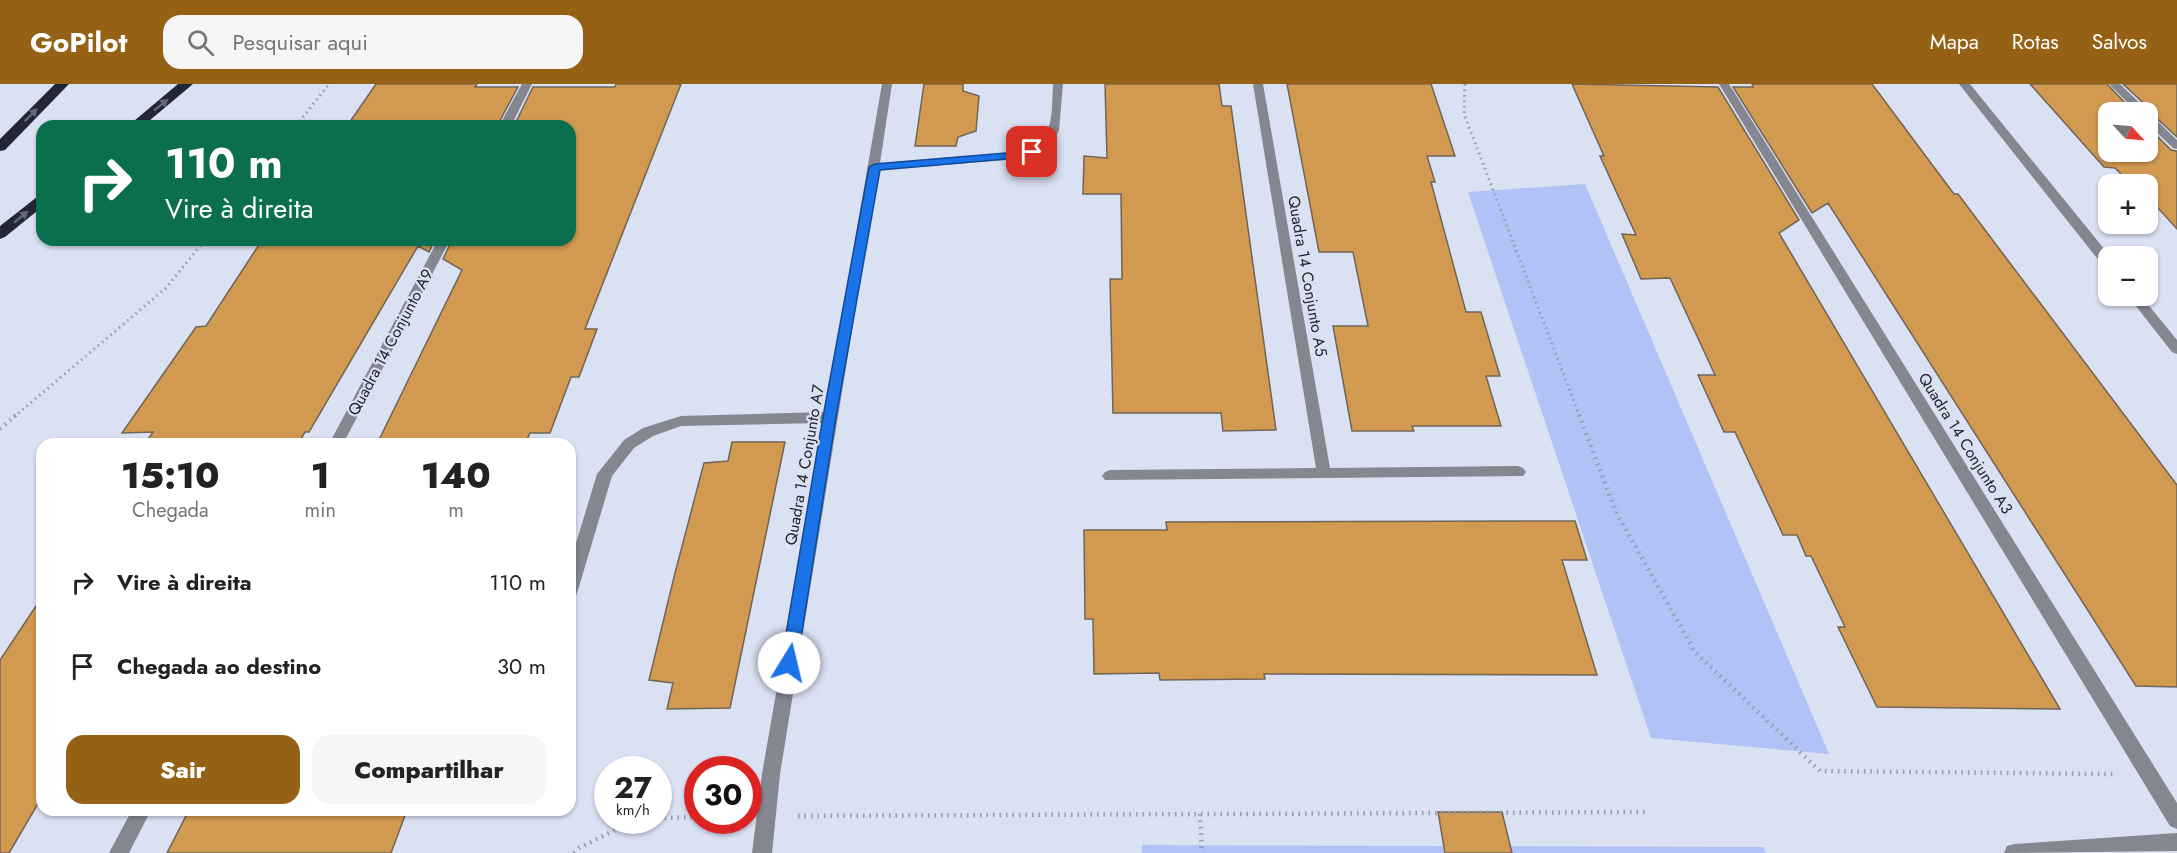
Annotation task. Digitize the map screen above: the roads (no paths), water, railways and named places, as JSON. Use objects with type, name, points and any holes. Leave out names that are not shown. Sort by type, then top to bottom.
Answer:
[{"type":"highway","points":[[0,147],[62,84]]},
{"type":"highway","points":[[142,120],[186,84]]},
{"type":"highway","points":[[0,234],[36,205]]},
{"type":"street","points":[[508,120],[527,84]]},
{"type":"street","name":"Quadra 14 Conjunto A7","points":[[762,853],[772,763],[875,167],[887,84]]},
{"type":"street","points":[[875,167],[1032,152],[1045,145],[1051,137],[1058,84]]},
{"type":"street","name":"Quadra 14 Conjunto A5","points":[[1258,84],[1324,474]]},
{"type":"street","name":"Quadra 14 Conjunto A3","points":[[1724,84],[2177,820]]},
{"type":"street","points":[[1964,84],[2098,250]]},
{"type":"street","points":[[2114,84],[2133,102]]},
{"type":"street","points":[[2158,128],[2177,146]]},
{"type":"street","name":"Quadra 14 Conjunto A9","points":[[339,438],[441,246]]},
{"type":"street","points":[[2142,306],[2177,349]]},
{"type":"street","points":[[576,570],[605,474],[629,444],[648,432],[681,421],[830,417]]},
{"type":"street","points":[[1110,476],[1518,472]]},
{"type":"street","points":[[119,853],[139,816]]},
{"type":"street","points":[[2014,853],[2177,842]]}]
